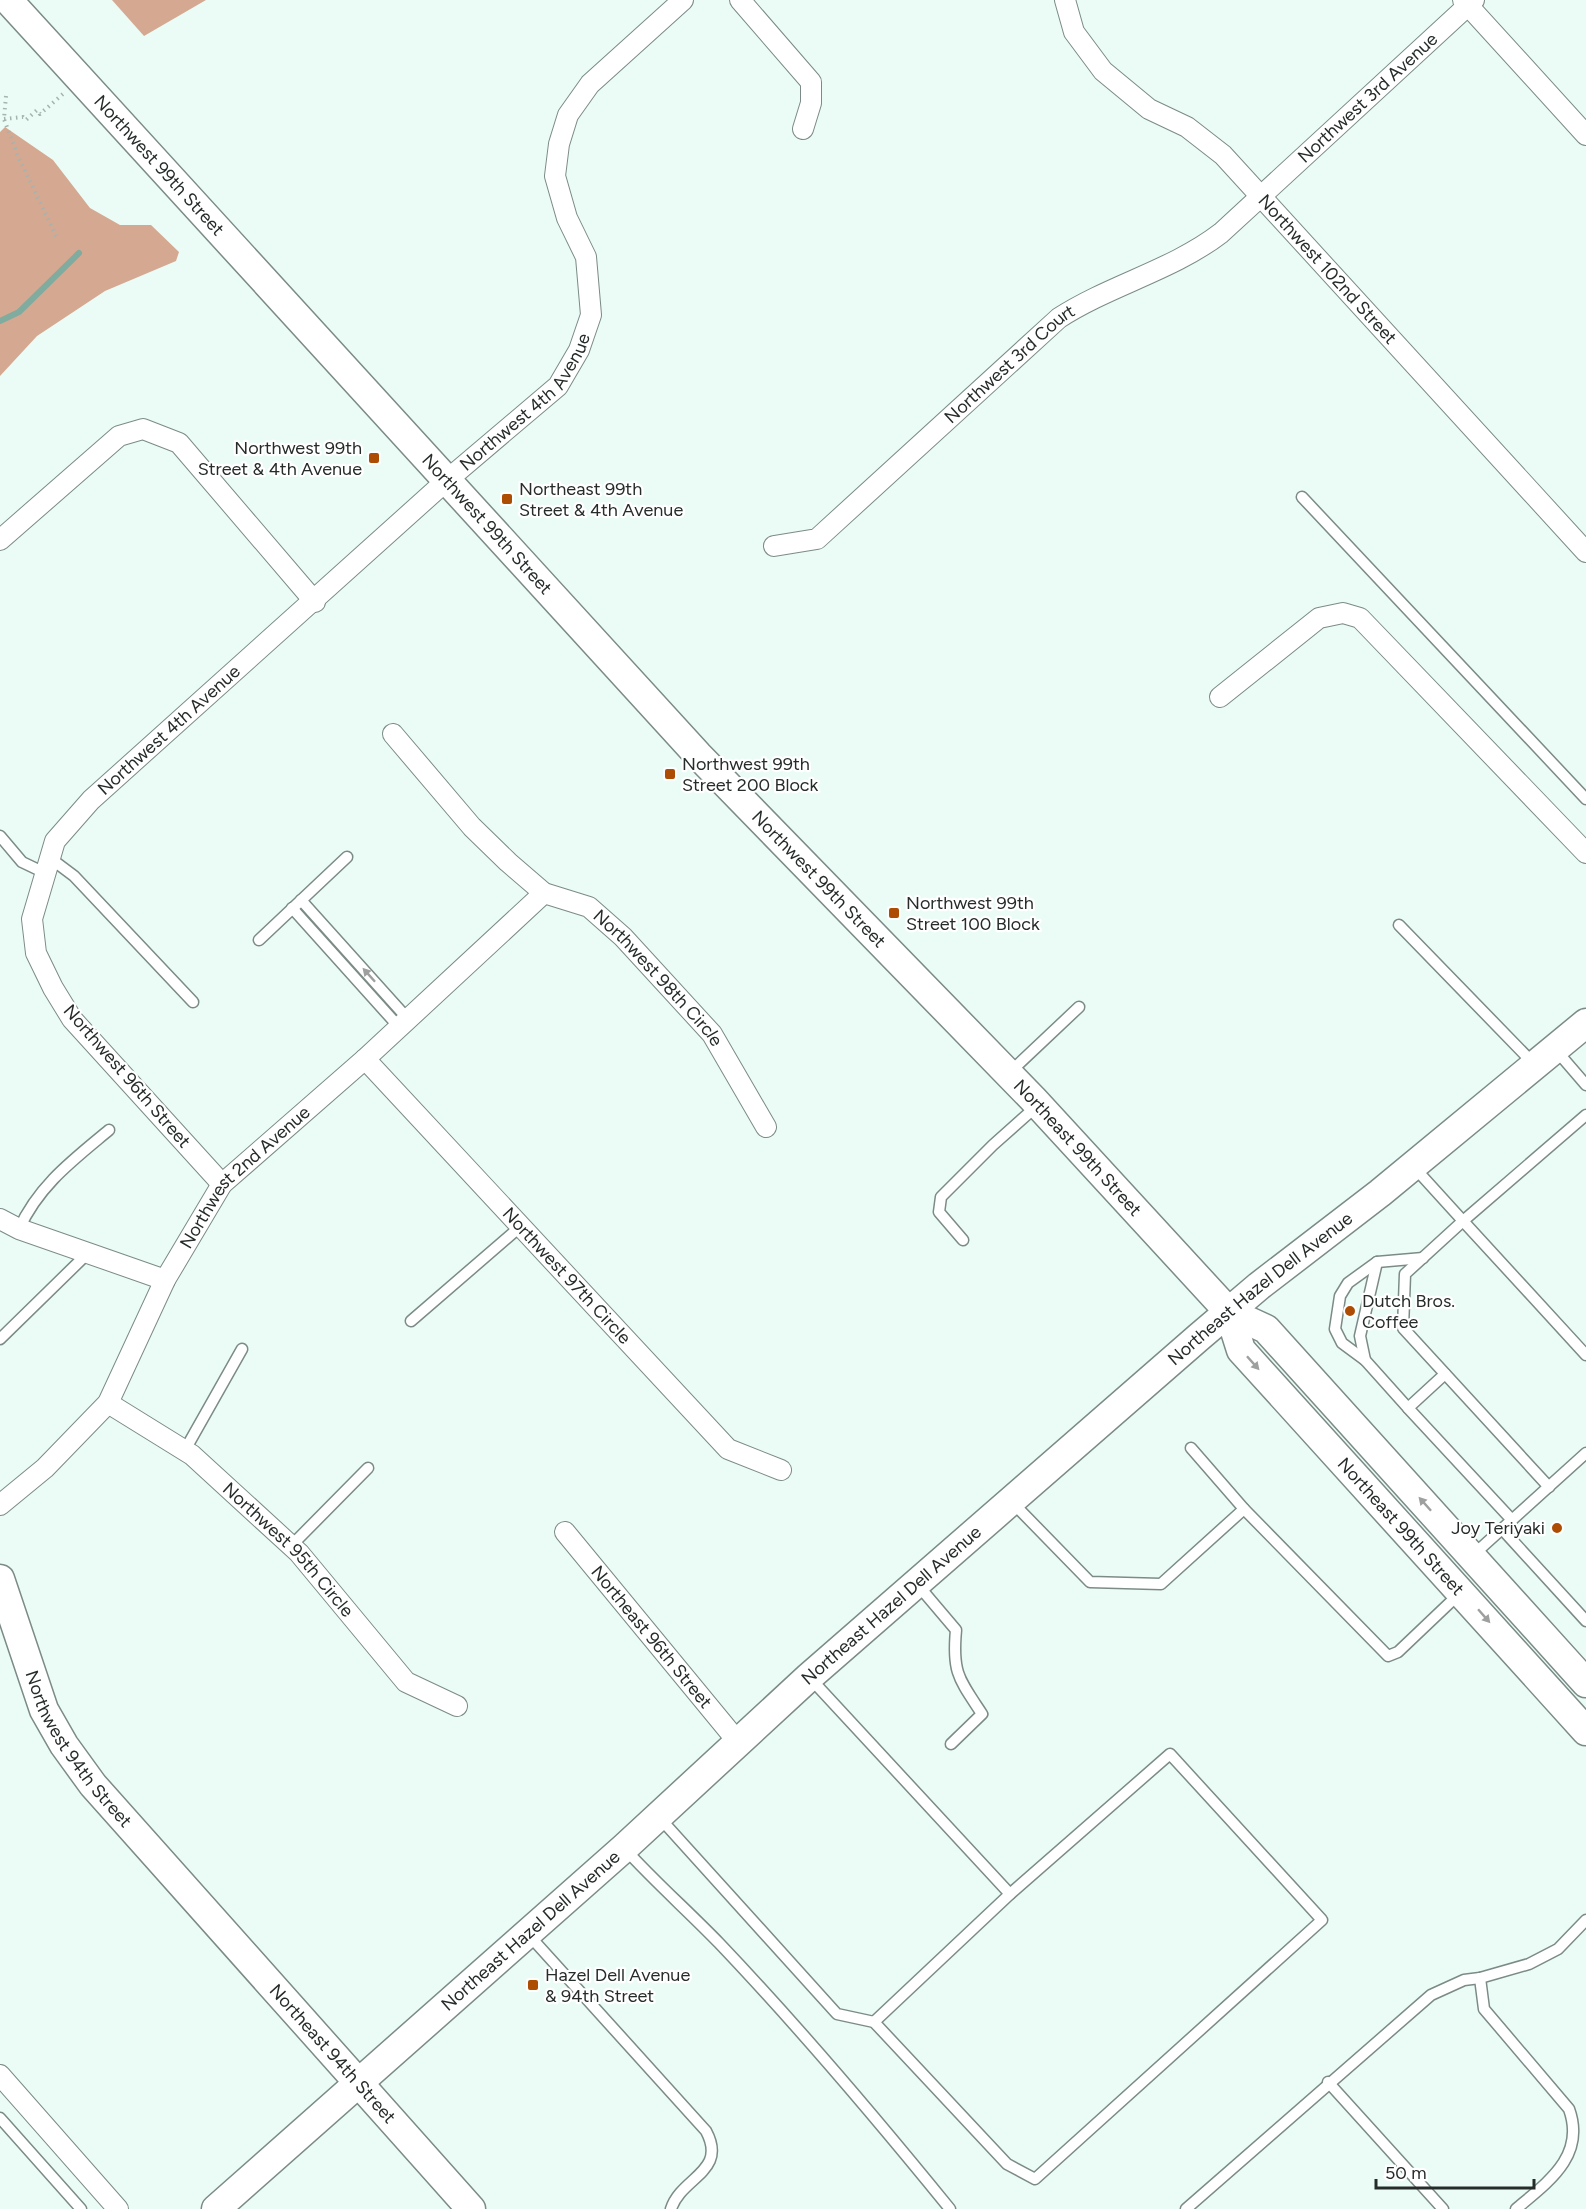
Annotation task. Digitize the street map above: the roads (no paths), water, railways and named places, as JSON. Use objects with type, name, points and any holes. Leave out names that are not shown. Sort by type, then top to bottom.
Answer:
[{"type":"main road","name":"Northwest 99th Street","points":[[8,0],[446,482],[699,755],[974,1040]]},
{"type":"main road","name":"Northeast Hazel Dell Avenue","points":[[216,2209],[624,1848],[809,1677],[1010,1501],[1229,1312],[1413,1166],[1586,1023]]},
{"type":"main road","name":"Northeast 99th Street","points":[[974,1040],[1038,1104],[1229,1312],[1266,1329],[1586,1683]]},
{"type":"main road","name":"Northeast 99th Street","points":[[1229,1312],[1241,1350],[1462,1591],[1586,1731]]},
{"type":"main road","name":"Northwest 94th Street","points":[[0,1579],[44,1710],[64,1745],[93,1785],[195,1897]]},
{"type":"main road","name":"Northeast 94th Street","points":[[195,1897],[471,2209]]},
{"type":"street","name":"Northwest 4th Avenue","points":[[91,800],[315,602],[446,482],[558,386],[579,350],[591,315],[586,257],[567,218],[555,176],[560,141],[568,115],[590,84],[683,0]]},
{"type":"street","points":[[740,0],[812,82],[811,103],[803,129]]},
{"type":"street","name":"Northwest 102nd Street","points":[[1065,0],[1074,32],[1103,71],[1149,109],[1187,127],[1223,155],[1586,552]]},
{"type":"street","points":[[1469,2],[1586,135]]},
{"type":"street","name":"Northwest 3rd Avenue","points":[[1262,197],[1469,2]]},
{"type":"street","name":"Northwest 3rd Court","points":[[774,546],[817,539],[1059,318],[1086,301],[1200,249],[1262,197]]},
{"type":"street","points":[[0,540],[119,436],[143,429],[179,443],[315,602]]},
{"type":"street","points":[[1220,697],[1319,618],[1343,613],[1360,618],[1586,853]]},
{"type":"street","name":"Northwest 98th Circle","points":[[393,734],[472,827],[544,893],[589,908],[623,937],[712,1034],[766,1127]]},
{"type":"street","name":"Northwest 96th Street","points":[[91,800],[55,841],[32,919],[36,953],[52,988],[72,1019],[222,1184]]},
{"type":"street","name":"Northwest 2nd Avenue","points":[[0,1506],[45,1468],[108,1403],[165,1280],[222,1184],[365,1059],[544,893]]},
{"type":"street","name":"Northwest 97th Circle","points":[[365,1059],[728,1449],[781,1470]]},
{"type":"street","points":[[0,1219],[19,1228],[165,1280]]},
{"type":"street","name":"Northwest 95th Circle","points":[[108,1403],[185,1450],[291,1546],[406,1682],[457,1706]]},
{"type":"street","name":"Northeast 96th Street","points":[[565,1532],[738,1742]]},
{"type":"street","points":[[1,2076],[118,2209]]},
{"type":"lane","points":[[1302,497],[1586,799]]},
{"type":"lane","points":[[0,836],[22,862],[47,865],[74,876],[193,1002]]},
{"type":"lane","points":[[259,940],[347,857]]},
{"type":"lane","points":[[301,900],[403,1023]]},
{"type":"lane","points":[[292,908],[403,1023]]},
{"type":"lane","points":[[1400,925],[1545,1057],[1586,1085]]},
{"type":"lane","points":[[1008,1074],[1079,1007]]},
{"type":"lane","points":[[963,1240],[939,1212],[941,1197],[993,1144],[1038,1104]]},
{"type":"lane","points":[[1549,1487],[1403,1328],[1405,1274],[1586,1115]]},
{"type":"lane","points":[[19,1228],[44,1186],[109,1130]]},
{"type":"lane","points":[[1413,1166],[1586,1355]]},
{"type":"lane","points":[[411,1321],[521,1226]]},
{"type":"lane","points":[[0,1339],[88,1253]]},
{"type":"lane","points":[[1423,1258],[1377,1262],[1348,1283],[1340,1296],[1335,1329],[1342,1343],[1365,1360],[1512,1520]]},
{"type":"lane","points":[[1365,1360],[1360,1336],[1377,1262]]},
{"type":"lane","points":[[185,1450],[242,1349]]},
{"type":"lane","points":[[1408,1407],[1445,1374]]},
{"type":"lane","points":[[1191,1448],[1245,1509],[1388,1656],[1398,1653],[1462,1591]]},
{"type":"lane","points":[[1472,1556],[1586,1453]]},
{"type":"lane","points":[[291,1546],[368,1468]]},
{"type":"lane","points":[[1010,1501],[1090,1582],[1161,1584],[1245,1509]]},
{"type":"lane","points":[[1502,1529],[1586,1621]]},
{"type":"lane","points":[[917,1583],[956,1630],[953,1659],[961,1682],[982,1714],[951,1744]]},
{"type":"lane","points":[[809,1677],[1010,1894]]},
{"type":"lane","points":[[658,1816],[837,2014],[874,2022],[1007,2164],[1035,2179],[1322,1920],[1170,1755],[1010,1894],[874,2022]]},
{"type":"lane","points":[[624,1848],[658,1886],[718,1942],[873,2114],[950,2209]]},
{"type":"lane","points":[[1186,2209],[1328,2082],[1431,1995],[1464,1980],[1480,1978],[1529,1964],[1546,1956],[1558,1949],[1586,1920]]},
{"type":"lane","points":[[527,1933],[706,2131],[712,2149],[707,2168],[678,2194],[671,2209]]},
{"type":"lane","points":[[1480,1978],[1484,2009],[1569,2109],[1578,2124],[1579,2140],[1569,2163],[1516,2209]]},
{"type":"lane","points":[[1328,2082],[1443,2209]]},
{"type":"lane","points":[[0,2118],[81,2209]]},
{"type":"waterway","points":[[0,321],[19,312],[79,253]]},
{"type":"place","name":"Northwest 99th Street & 4th Avenue","points":[[374,458]]},
{"type":"place","name":"Northeast 99th Street & 4th Avenue","points":[[507,499]]},
{"type":"place","name":"Northwest 99th Street 200 Block","points":[[670,774]]},
{"type":"place","name":"Northwest 99th Street 100 Block","points":[[894,913]]},
{"type":"place","name":"Dutch Bros. Coffee","points":[[1350,1311]]},
{"type":"place","name":"Joy Teriyaki","points":[[1557,1528]]},
{"type":"place","name":"Hazel Dell Avenue & 94th Street","points":[[533,1985]]}]
